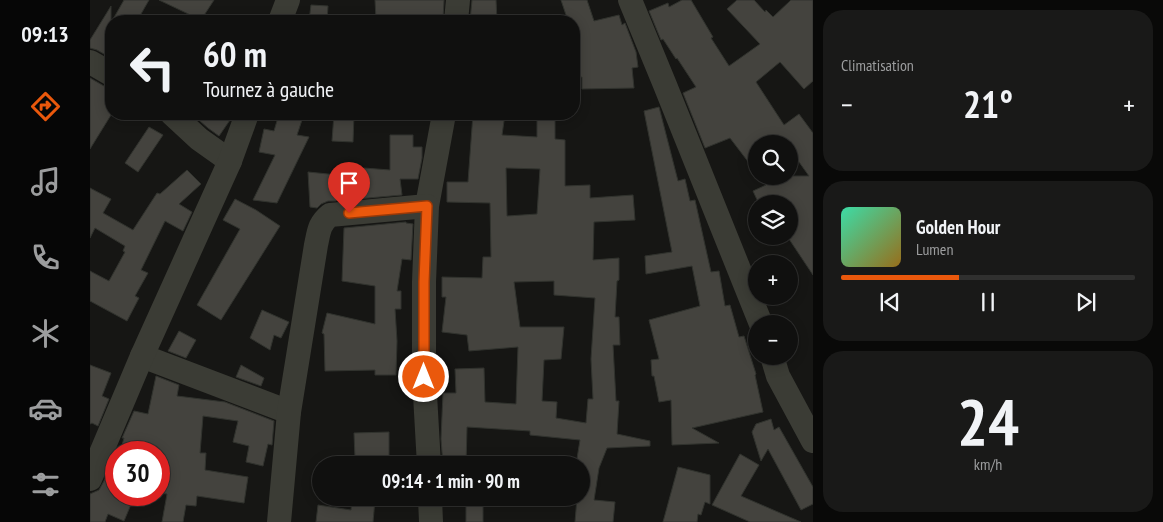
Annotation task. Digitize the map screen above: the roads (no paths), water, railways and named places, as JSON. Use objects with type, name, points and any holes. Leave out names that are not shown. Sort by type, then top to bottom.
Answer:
[{"type":"street","points":[[282,15],[288,0]]},
{"type":"street","points":[[457,15],[458,0]]},
{"type":"street","points":[[630,0],[757,315]]},
{"type":"street","points":[[90,62],[105,71]]},
{"type":"street","points":[[178,120],[199,140],[230,162]]},
{"type":"street","points":[[90,479],[142,356],[230,162],[245,120]]},
{"type":"street","points":[[428,456],[424,377],[424,282],[427,206],[443,120]]},
{"type":"street","points":[[279,522],[289,412],[316,245],[323,221],[330,215],[427,206]]},
{"type":"street","points":[[142,356],[289,412]]},
{"type":"street","points":[[775,365],[778,376],[813,441]]},
{"type":"street","points":[[431,506],[432,522]]}]
